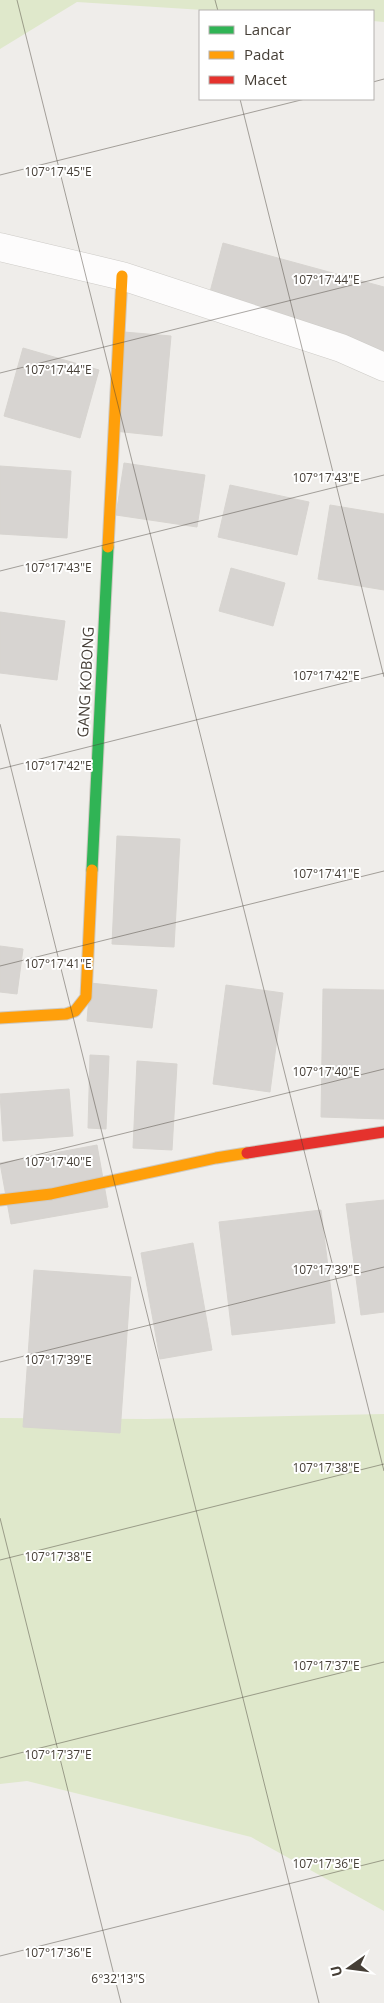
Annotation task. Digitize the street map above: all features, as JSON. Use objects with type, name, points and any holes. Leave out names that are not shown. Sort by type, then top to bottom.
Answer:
[{"type":"street","points":[[0,247],[122,276],[341,348],[384,367]]},
{"type":"street","name":"GANG KOBONG","points":[[0,1018],[66,1014],[75,1011],[86,997],[122,276]]},
{"type":"street","points":[[0,1200],[51,1194],[216,1158],[384,1132]]},
{"type":"green space","points":[[0,0],[384,0],[384,22],[374,21],[374,10],[203,10],[77,2],[0,49]]},
{"type":"green space","points":[[384,1414],[384,1911],[251,1837],[27,1781],[0,1784],[0,1418],[147,1419]]},
{"type":"building","points":[[223,243],[384,287],[384,354],[206,307]]},
{"type":"building","points":[[124,332],[171,336],[162,436],[114,431]]},
{"type":"building","points":[[23,348],[99,370],[80,438],[4,416]]},
{"type":"building","points":[[124,463],[205,475],[197,527],[116,515]]},
{"type":"building","points":[[0,466],[71,471],[67,538],[0,534]]},
{"type":"building","points":[[230,485],[309,502],[297,555],[218,537]]},
{"type":"building","points":[[330,505],[384,514],[384,590],[318,579]]},
{"type":"building","points":[[231,568],[285,583],[273,626],[219,611]]},
{"type":"building","points":[[0,612],[65,621],[57,680],[0,673]]},
{"type":"building","points":[[117,836],[180,839],[174,947],[112,944]]},
{"type":"building","points":[[0,946],[23,949],[17,994],[0,992]]},
{"type":"building","points":[[90,983],[157,990],[152,1028],[87,1021]]},
{"type":"building","points":[[226,985],[283,993],[270,1092],[213,1084]]},
{"type":"building","points":[[323,989],[384,990],[384,1119],[321,1117]]},
{"type":"building","points":[[90,1055],[109,1056],[106,1129],[88,1128]]},
{"type":"building","points":[[137,1061],[177,1064],[172,1150],[133,1148]]},
{"type":"building","points":[[69,1089],[73,1136],[3,1141],[0,1094]]},
{"type":"building","points":[[97,1145],[108,1207],[11,1224],[0,1163]]},
{"type":"building","points":[[384,1200],[384,1312],[361,1315],[346,1204]]},
{"type":"building","points":[[321,1210],[335,1323],[232,1335],[219,1222]]},
{"type":"building","points":[[193,1243],[212,1350],[160,1359],[141,1253]]},
{"type":"building","points":[[34,1270],[131,1277],[120,1433],[23,1427]]},
{"type":"traffic: fast","points":[[92,870],[108,547]]},
{"type":"traffic: slow","points":[[108,547],[122,276]]},
{"type":"traffic: slow","points":[[0,1018],[66,1014],[75,1011],[86,997],[92,870]]},
{"type":"traffic: slow","points":[[0,1200],[51,1194],[247,1153]]},
{"type":"traffic: jam","points":[[247,1153],[384,1132]]}]
